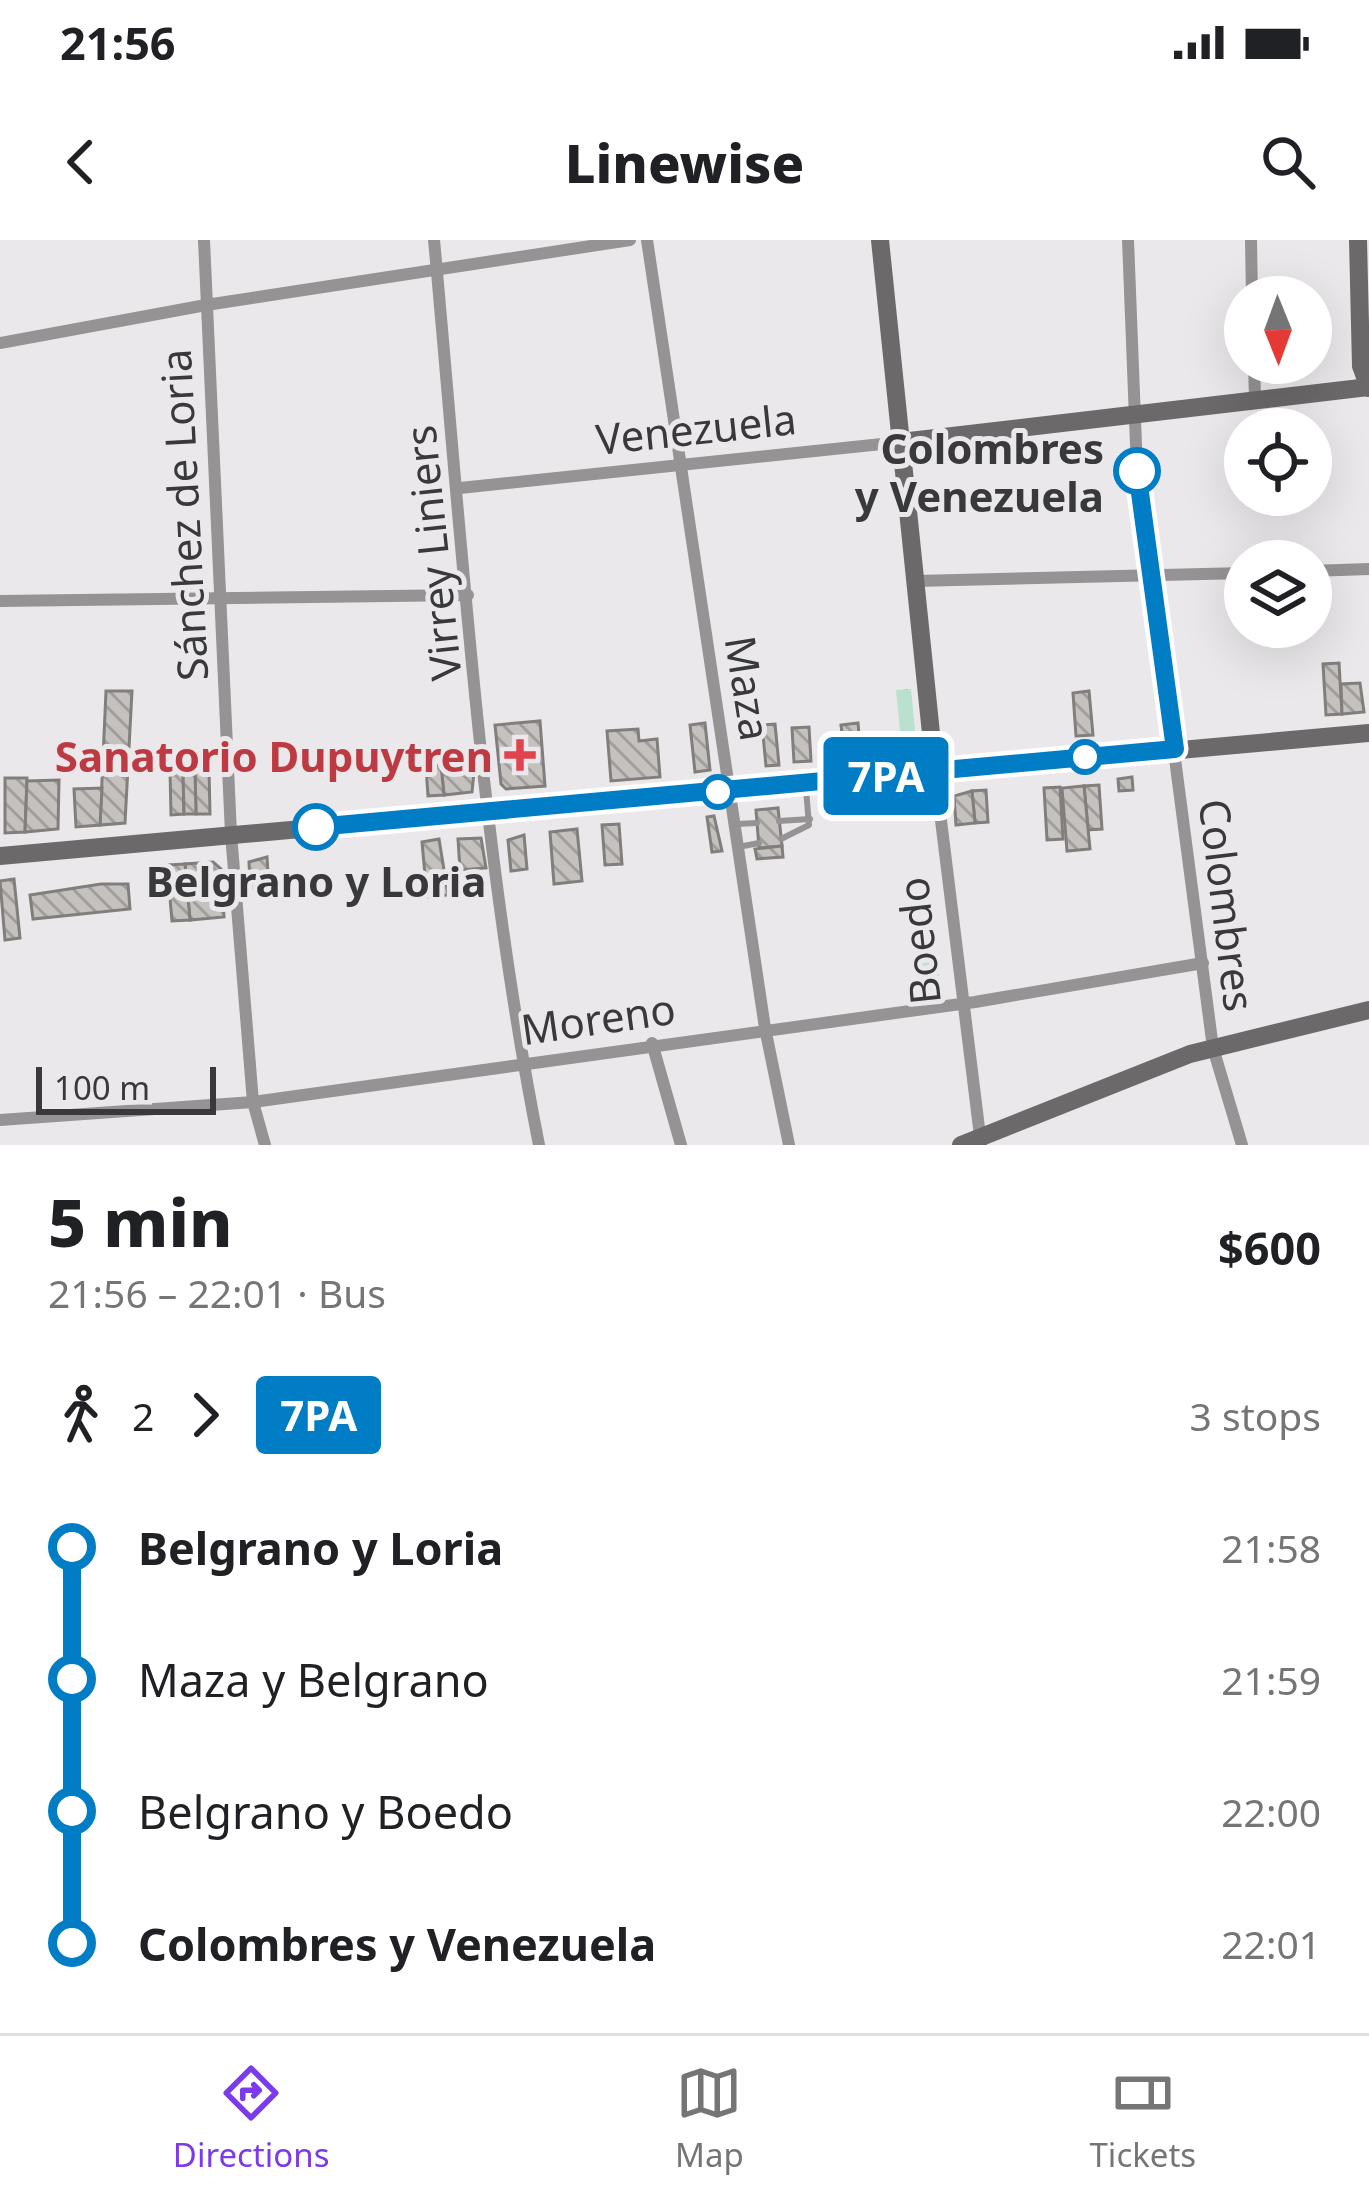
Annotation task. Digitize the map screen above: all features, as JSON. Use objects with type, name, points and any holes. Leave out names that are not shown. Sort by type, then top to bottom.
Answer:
[{"type":"main road","name":"Boedo","points":[[880,240],[935,772]]},
{"type":"main road","points":[[1358,240],[1361,366],[1369,388]]},
{"type":"main road","name":"Venezuela","points":[[901,442],[1369,388]]},
{"type":"main road","points":[[0,856],[1369,733]]},
{"type":"main road","points":[[961,1145],[1214,1048],[1369,1010]]},
{"type":"street","name":"Sánchez de Loria","points":[[203,240],[231,834],[253,1102],[266,1145]]},
{"type":"street","name":"Virrey Liniers","points":[[434,240],[490,814],[523,1062],[539,1145]]},
{"type":"street","points":[[0,343],[206,304],[630,240]]},
{"type":"street","name":"Maza","points":[[647,240],[765,1028],[790,1145]]},
{"type":"street","name":"Colombres","points":[[1129,240],[1132,428],[1214,1048],[1242,1145]]},
{"type":"street","points":[[1251,240],[1252,276]]},
{"type":"street","points":[[1255,384],[1255,399]]},
{"type":"street","name":"Venezuela","points":[[460,488],[901,442]]},
{"type":"street","points":[[1332,570],[1369,569]]},
{"type":"street","points":[[915,581],[1224,573]]},
{"type":"street","points":[[0,602],[219,595],[468,596]]},
{"type":"street","name":"Boedo","points":[[935,772],[980,1141]]},
{"type":"street","name":"Moreno","points":[[0,1120],[253,1102],[960,1003],[1203,963]]},
{"type":"street","points":[[652,1043],[681,1145]]},
{"type":"lane","points":[[781,839],[803,830],[810,819],[805,784]]},
{"type":"lane","points":[[779,820],[810,819]]},
{"type":"lane","points":[[735,824],[758,823]]},
{"type":"lane","points":[[739,847],[759,843]]},
{"type":"green space","points":[[911,689],[917,751],[902,752],[896,690]]},
{"type":"green space","points":[[938,961],[940,990],[918,995],[915,964]]},
{"type":"building","points":[[1339,663],[1342,714],[1326,715],[1323,664]]},
{"type":"building","points":[[1360,683],[1364,712],[1342,714],[1341,684]]},
{"type":"building","points":[[106,691],[132,691],[125,823],[100,825]]},
{"type":"building","points":[[1089,691],[1093,735],[1076,736],[1073,693]]},
{"type":"building","name":"Sanatorio Dupuytren","points":[[540,721],[545,786],[506,789],[501,784],[495,725]]},
{"type":"building","points":[[705,723],[710,770],[695,772],[690,725]]},
{"type":"building","points":[[858,723],[861,756],[845,758],[841,725]]},
{"type":"building","points":[[775,724],[779,765],[766,766],[762,725]]},
{"type":"building","points":[[809,727],[811,761],[794,762],[792,728]]},
{"type":"building","name":"Sanatorio Dupuytren","points":[[638,729],[639,741],[657,739],[660,777],[611,781],[607,731]]},
{"type":"building","points":[[475,762],[472,792],[444,795],[441,765]]},
{"type":"building","points":[[441,765],[444,795],[428,796],[426,767]]},
{"type":"building","points":[[209,770],[210,814],[196,814],[195,771]]},
{"type":"building","points":[[170,771],[183,771],[184,814],[171,815]]},
{"type":"building","points":[[183,771],[195,771],[196,814],[184,814]]},
{"type":"building","points":[[1132,777],[1133,790],[1119,791],[1118,779]]},
{"type":"building","points":[[5,778],[27,778],[25,832],[5,833]]},
{"type":"building","points":[[59,780],[58,829],[25,832],[27,781]]},
{"type":"building","points":[[1099,785],[1102,829],[1088,830],[1084,786]]},
{"type":"building","points":[[1084,786],[1090,849],[1067,851],[1062,788]]},
{"type":"building","points":[[1060,787],[1063,839],[1047,840],[1044,788]]},
{"type":"building","points":[[102,788],[100,825],[76,827],[74,789]]},
{"type":"building","points":[[986,790],[988,822],[975,823],[972,791]]},
{"type":"building","points":[[972,791],[975,823],[956,825],[954,796]]},
{"type":"building","points":[[778,808],[782,846],[759,848],[756,810]]},
{"type":"building","points":[[714,816],[722,851],[712,852],[707,817]]},
{"type":"building","points":[[619,824],[622,864],[605,865],[602,825]]},
{"type":"building","points":[[577,829],[582,881],[554,884],[550,832]]},
{"type":"building","points":[[524,835],[527,869],[511,871],[508,840]]},
{"type":"building","points":[[481,838],[486,868],[460,870],[458,839]]},
{"type":"building","points":[[439,839],[448,895],[427,897],[422,842]]},
{"type":"building","points":[[782,846],[783,857],[757,859],[755,849]]},
{"type":"building","points":[[267,857],[269,888],[250,889],[249,862]]},
{"type":"building","points":[[213,862],[221,869],[224,917],[190,920],[185,864]]},
{"type":"building","points":[[185,864],[190,920],[172,921],[167,865]]},
{"type":"building","points":[[14,879],[20,938],[5,940],[0,881]]},
{"type":"building","points":[[128,884],[130,909],[33,919],[30,895]]},
{"type":"bus line","name":"7PA","points":[[316,827],[1175,749],[1137,471]]},
{"type":"place","name":"Colombres y Venezuela","points":[[1137,471]]},
{"type":"place","name":"Sanatorio Dupuytren","points":[[520,755]]},
{"type":"place","name":"Belgrano y Loria","points":[[316,827]]}]
